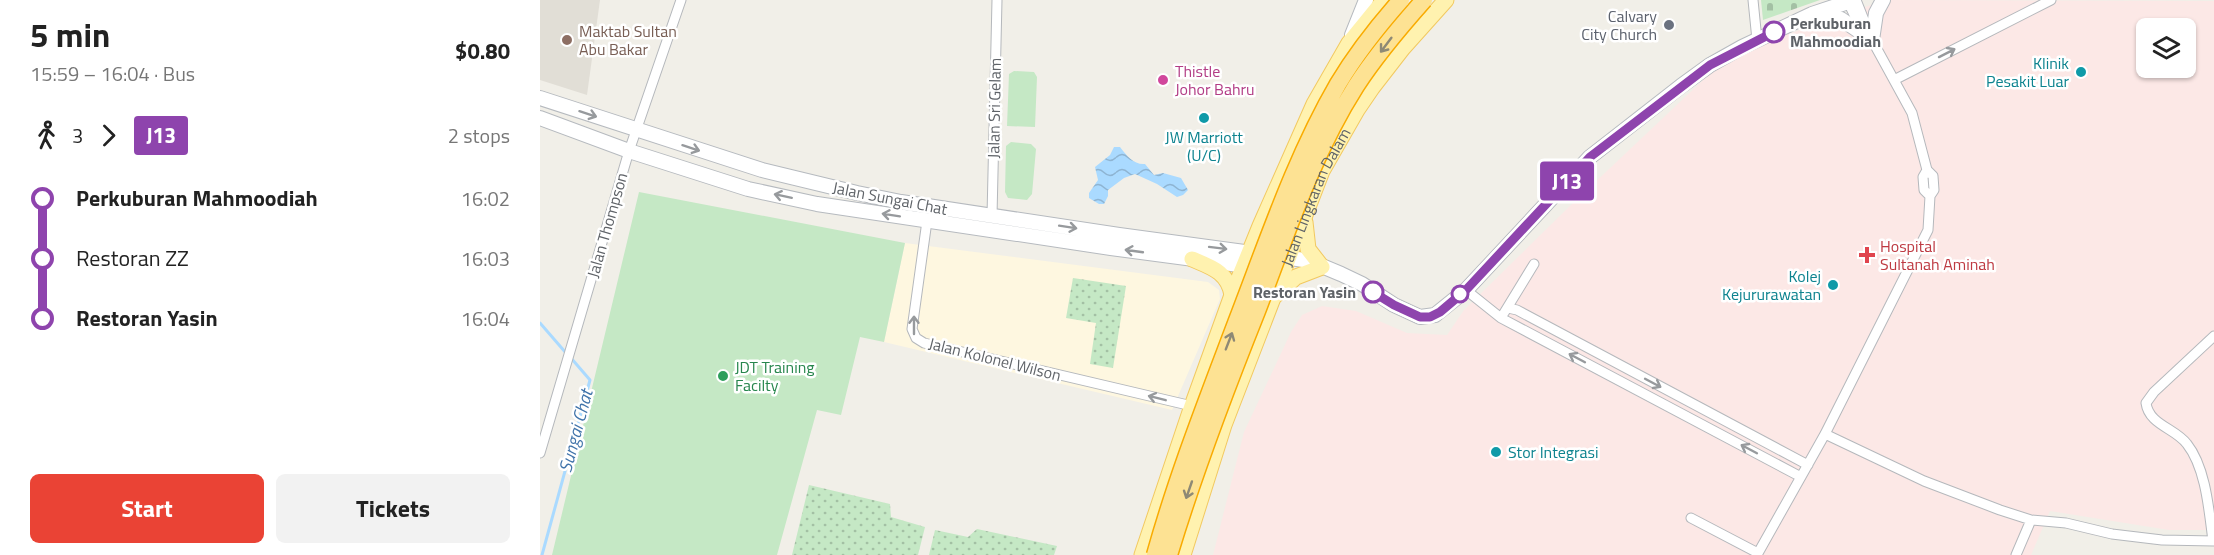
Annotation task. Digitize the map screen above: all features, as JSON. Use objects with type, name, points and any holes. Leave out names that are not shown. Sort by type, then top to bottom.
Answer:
[{"type":"highway","name":"Jalan Lingkaran Dalam","points":[[1146,554],[1166,514],[1199,420],[1298,167],[1339,83],[1373,32],[1401,0]]},
{"type":"highway","name":"Jalan Lingkaran Dalam","points":[[1169,555],[1225,391],[1310,174],[1356,86],[1389,40],[1424,0]]},
{"type":"main road","points":[[1349,43],[1366,0]]},
{"type":"main road","name":"Jalan Lingkaran Dalam","points":[[1146,554],[1156,511],[1246,259],[1314,104],[1349,43],[1384,0]]},
{"type":"main road","name":"Jalan Lingkaran Dalam","points":[[1183,555],[1224,425],[1322,171],[1357,110],[1403,48],[1446,0]]},
{"type":"main road","points":[[1812,14],[1841,19],[1872,40],[1876,13],[1883,0]]},
{"type":"main road","points":[[1305,216],[1308,249],[1322,267],[1362,284],[1394,305],[1425,318],[1440,312],[1466,290],[1590,157],[1710,65],[1812,14],[1853,1]]},
{"type":"main road","name":"Jalan Sungai Chat","points":[[540,99],[762,170],[857,193],[1246,259]]},
{"type":"main road","name":"Jalan Sungai Chat","points":[[540,118],[629,151],[748,189],[817,204],[1192,259],[1246,259]]},
{"type":"main road","points":[[1192,259],[1222,273],[1228,281],[1232,295]]},
{"type":"main road","points":[[1246,259],[1286,263],[1306,270],[1322,267]]},
{"type":"main road","points":[[1273,298],[1296,277],[1322,267]]},
{"type":"street","name":"Jalan Thompson","points":[[540,453],[635,130],[681,0]]},
{"type":"street","name":"Jalan Sri Gelam","points":[[992,216],[997,0]]},
{"type":"street","points":[[1753,0],[1757,40]]},
{"type":"street","points":[[1894,80],[2051,0]]},
{"type":"street","points":[[1691,518],[1758,554],[1825,434],[1928,230],[1930,196],[1924,190],[1923,177],[1927,170],[1912,113],[1872,40],[1861,28],[1853,1]]},
{"type":"street","name":"Jalan Kolonel Wilson","points":[[927,221],[912,329],[916,338],[924,343],[1192,406]]},
{"type":"street","points":[[1501,318],[1534,264]]},
{"type":"street","points":[[1466,290],[1501,318],[1801,477]]},
{"type":"street","points":[[1508,308],[1517,310],[1808,465]]},
{"type":"street","points":[[1825,434],[1924,481],[2031,520],[2066,523],[2122,535],[2162,540],[2213,541],[2208,502],[2197,460],[2186,442],[2154,419],[2147,411],[2146,403],[2154,392],[2214,336]]},
{"type":"street","points":[[2016,555],[2031,520]]},
{"type":"shaded area","name":"Maktab Sultan Abu Bakar","points":[[540,0],[600,0],[587,95],[540,80]]},
{"type":"shaded area","name":"Hospital Sultanah Aminah","points":[[1885,0],[2214,1],[2214,530],[2169,530],[2050,511],[2031,555],[1213,555],[1244,432],[1291,332],[1302,315],[1322,306],[1356,311],[1407,333],[1447,335],[1464,310],[1717,67],[1763,43]]},
{"type":"shaded area","points":[[905,243],[1208,282],[1219,290],[1220,299],[1172,410],[884,342]]},
{"type":"green space","points":[[1761,0],[1820,0],[1763,20]]},
{"type":"green space","points":[[1014,71],[1034,72],[1037,77],[1035,127],[1007,126],[1009,74]]},
{"type":"green space","points":[[1011,142],[1031,144],[1036,149],[1032,194],[1027,200],[1008,198],[1005,192],[1006,146]]},
{"type":"green space","name":"JDT Training Facilty","points":[[639,192],[905,243],[884,342],[860,337],[841,415],[817,410],[777,555],[552,555]]},
{"type":"green space","points":[[1073,278],[1126,286],[1113,368],[1090,364],[1096,323],[1066,318]]},
{"type":"green space","points":[[809,485],[890,504],[891,517],[925,527],[918,555],[792,555]]},
{"type":"green space","points":[[977,529],[1057,546],[1054,555],[929,555],[935,530],[968,537]]},
{"type":"water","points":[[1114,147],[1120,147],[1128,157],[1145,164],[1154,175],[1163,173],[1181,178],[1188,190],[1177,197],[1135,174],[1124,178],[1108,190],[1104,204],[1099,204],[1089,198],[1089,193],[1098,180],[1095,167],[1110,155]]},
{"type":"waterway","name":"Sungai Chat","points":[[540,323],[566,353]]},
{"type":"waterway","name":"Sungai Chat","points":[[542,555],[590,380],[571,358]]},
{"type":"bus line","name":"J13","points":[[1373,292],[1420,317],[1430,317],[1440,312],[1466,290],[1590,157],[1710,65],[1774,32]]},
{"type":"place","name":"Calvary City Church","points":[[1669,25]]},
{"type":"place","name":"Perkuburan Mahmoodiah","points":[[1774,32]]},
{"type":"place","name":"Maktab Sultan Abu Bakar","points":[[567,40]]},
{"type":"place","name":"Klinik Pesakit Luar","points":[[2081,72]]},
{"type":"place","name":"Thistle Johor Bahru","points":[[1163,80]]},
{"type":"place","name":"JW Marriott (U/C)","points":[[1204,118]]},
{"type":"place","name":"Hospital Sultanah Aminah","points":[[1867,255]]},
{"type":"place","name":"Kolej Kejururawatan","points":[[1833,285]]},
{"type":"place","name":"Restoran Yasin","points":[[1373,292]]},
{"type":"place","name":"JDT Training Facilty","points":[[723,376]]},
{"type":"place","name":"Stor Integrasi","points":[[1496,452]]}]
